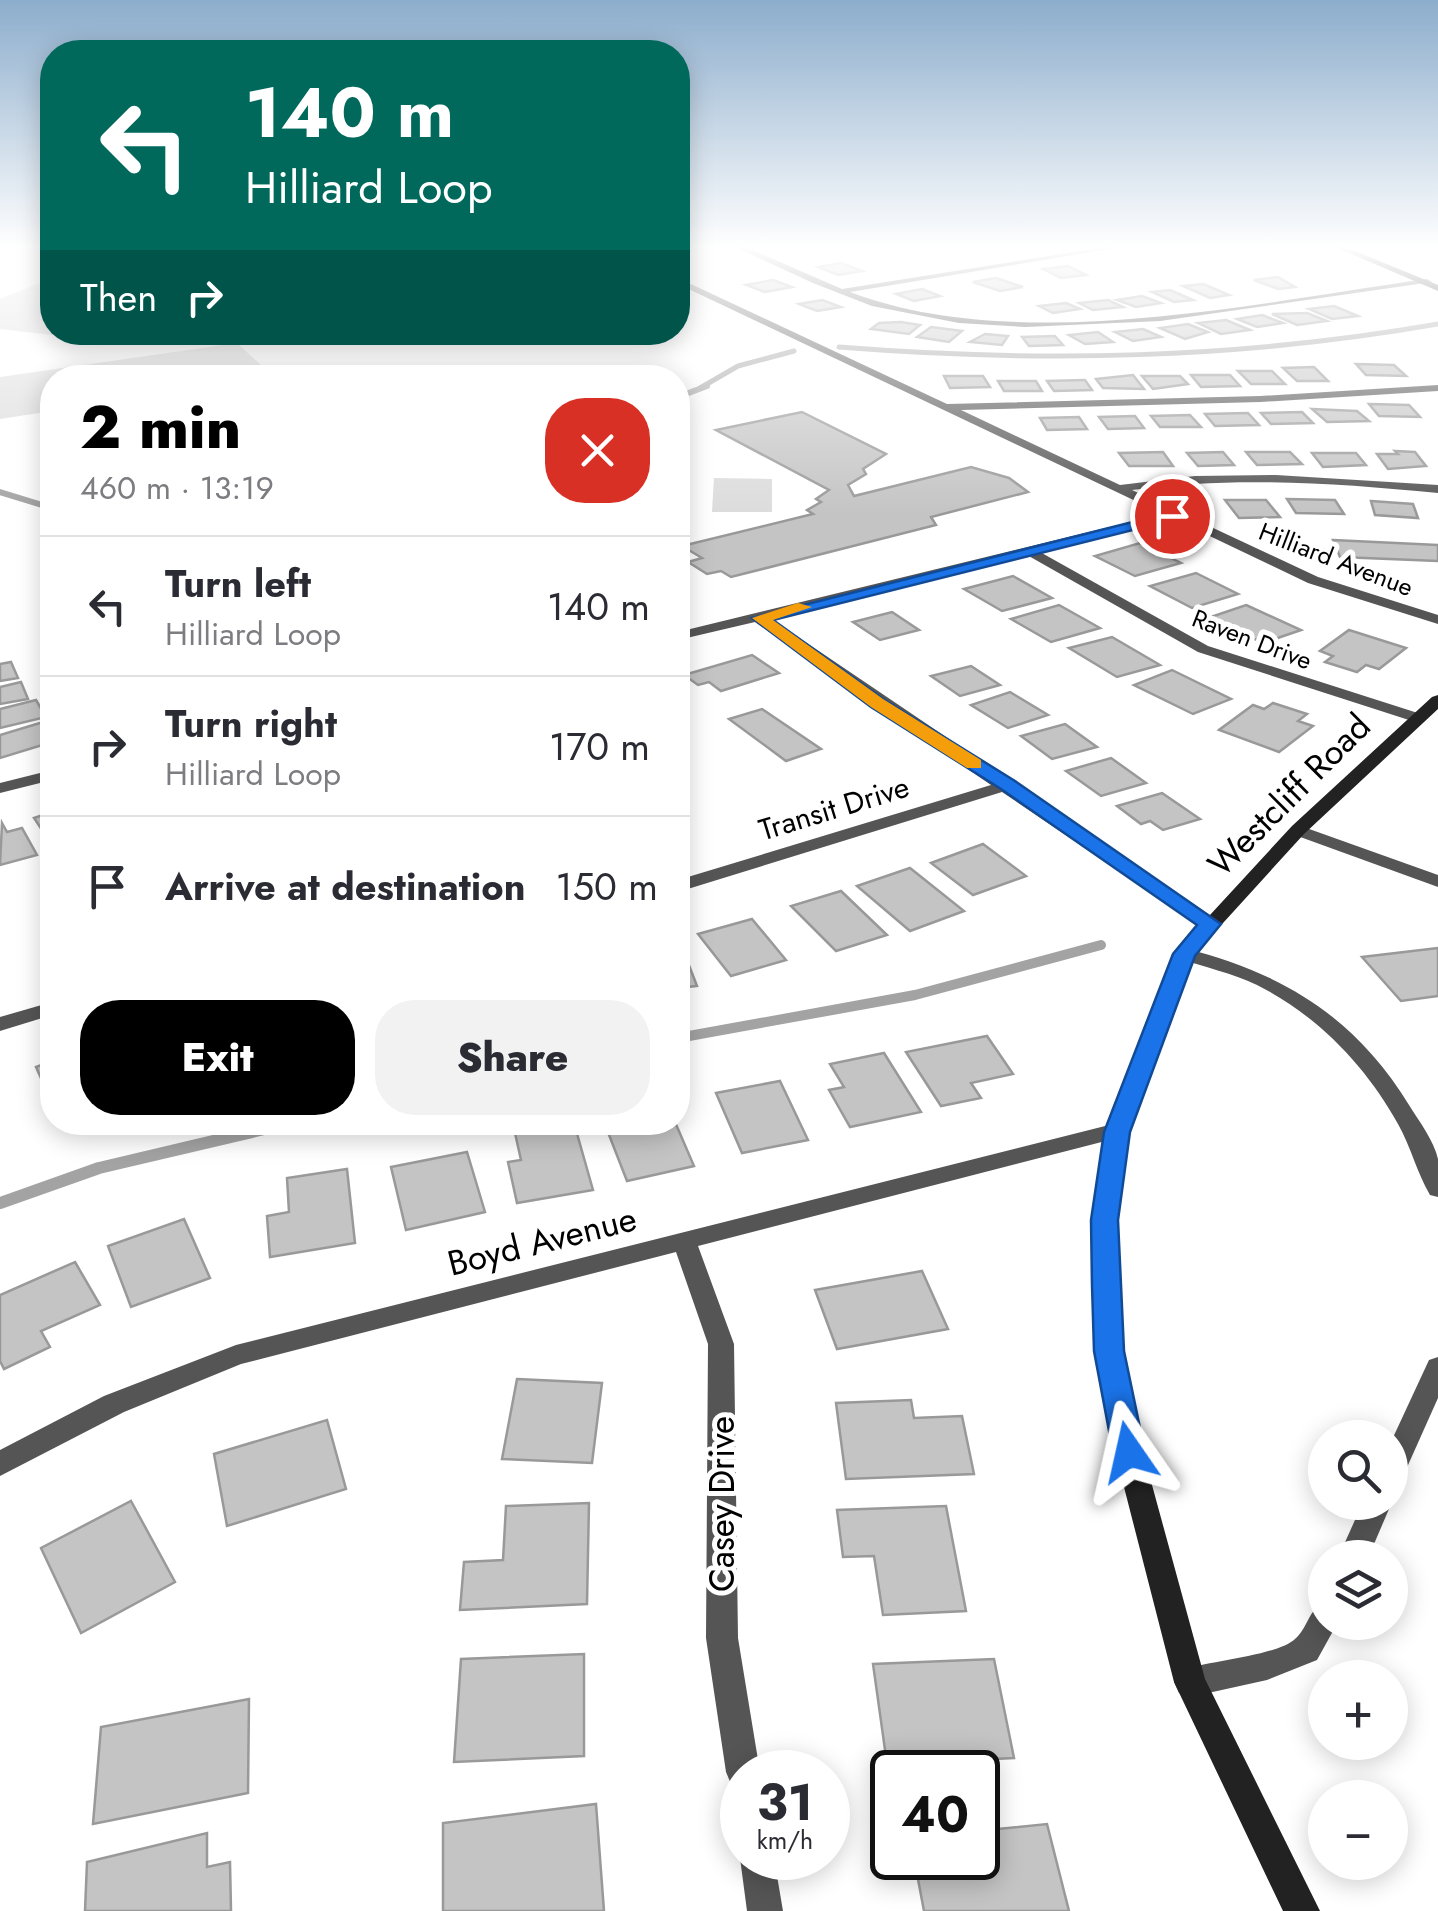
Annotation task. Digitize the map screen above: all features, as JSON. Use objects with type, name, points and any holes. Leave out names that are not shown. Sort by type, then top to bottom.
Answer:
[{"type":"street","name":"Hilliard Avenue","points":[[793,336],[1313,580],[1438,620]]},
{"type":"street","points":[[941,407],[1260,399],[1438,388]]},
{"type":"street","points":[[1113,489],[1238,480],[1315,480],[1438,489]]},
{"type":"street","points":[[690,633],[1172,516]]},
{"type":"street","name":"Raven Drive","points":[[1027,550],[1202,649],[1418,718]]},
{"type":"street","points":[[760,618],[877,703],[1008,785],[1210,924]]},
{"type":"street","name":"Westcliff Road","points":[[1302,1911],[1190,1682],[1129,1452],[1109,1351],[1104,1220],[1117,1132],[1184,954],[1298,830],[1438,700]]},
{"type":"street","points":[[0,788],[40,778]]},
{"type":"street","name":"Transit Drive","points":[[690,882],[1008,785]]},
{"type":"street","points":[[1298,830],[1438,881]]},
{"type":"street","points":[[1184,954],[1263,980],[1312,1009],[1348,1040],[1399,1104],[1438,1188]]},
{"type":"street","points":[[0,1024],[40,1012]]},
{"type":"street","name":"Boyd Avenue","points":[[0,1464],[114,1404],[236,1355],[1117,1132]]},
{"type":"street","name":"Casey Drive","points":[[684,1240],[721,1344],[722,1638],[740,1750]]},
{"type":"street","points":[[1408,1434],[1438,1367]]},
{"type":"street","points":[[1190,1682],[1267,1665],[1306,1650],[1312,1640]]},
{"type":"street","points":[[760,1880],[765,1911]]},
{"type":"shaded area","points":[[239,345],[261,365],[84,365]]},
{"type":"shaded area","points":[[40,371],[40,413],[0,419],[0,377]]},
{"type":"shaded area","points":[[714,478],[772,479],[772,512],[712,512]]},
{"type":"building","points":[[918,336],[956,336],[949,342]]},
{"type":"building","points":[[981,336],[1008,336],[1002,345],[970,342]]},
{"type":"building","points":[[1055,336],[1063,345],[1029,346],[1022,337]]},
{"type":"building","points":[[1071,336],[1104,336],[1113,342],[1085,344]]},
{"type":"building","points":[[1123,336],[1161,337],[1133,341]]},
{"type":"building","points":[[1356,364],[1394,365],[1406,376],[1366,375]]},
{"type":"building","points":[[1314,367],[1328,381],[1297,381],[1283,368]]},
{"type":"building","points":[[1238,371],[1272,371],[1285,384],[1251,384]]},
{"type":"building","points":[[1133,375],[1144,389],[1103,388],[1096,379]]},
{"type":"building","points":[[1191,375],[1230,375],[1240,386],[1201,387]]},
{"type":"building","points":[[944,376],[983,376],[990,387],[950,388]]},
{"type":"building","points":[[1142,376],[1180,376],[1188,384],[1153,389]]},
{"type":"building","points":[[1085,380],[1092,390],[1054,391],[1047,381]]},
{"type":"building","points":[[998,381],[1036,381],[1042,391],[1004,391]]},
{"type":"building","points":[[1369,404],[1409,405],[1420,417],[1379,416]]},
{"type":"building","points":[[1312,409],[1357,411],[1369,421],[1327,422]]},
{"type":"building","points":[[802,412],[886,454],[848,485],[854,496],[971,467],[1009,478],[1028,492],[931,517],[936,525],[731,577],[721,571],[707,574],[690,563],[702,558],[690,551],[690,544],[813,514],[807,510],[821,502],[816,499],[829,490],[716,430]]},
{"type":"building","points":[[1302,412],[1313,423],[1271,424],[1261,413]]},
{"type":"building","points":[[1248,413],[1259,425],[1215,426],[1205,414]]},
{"type":"building","points":[[1190,415],[1201,427],[1160,427],[1151,416]]},
{"type":"building","points":[[1135,416],[1144,428],[1108,429],[1099,417]]},
{"type":"building","points":[[1079,417],[1087,429],[1047,430],[1040,418]]},
{"type":"building","points":[[1395,451],[1415,452],[1426,466],[1388,469],[1377,454],[1398,454]]},
{"type":"building","points":[[1163,452],[1173,466],[1129,466],[1119,453]]},
{"type":"building","points":[[1223,452],[1234,465],[1198,466],[1187,453]]},
{"type":"building","points":[[1246,452],[1290,452],[1302,464],[1257,465]]},
{"type":"building","points":[[1312,453],[1356,453],[1366,465],[1323,467]]},
{"type":"building","points":[[1287,499],[1335,500],[1344,514],[1296,513]]},
{"type":"building","points":[[1225,500],[1266,500],[1280,517],[1239,518]]},
{"type":"building","points":[[1371,501],[1413,504],[1418,518],[1375,515]]},
{"type":"building","points":[[1333,540],[1438,545],[1438,561],[1340,557]]},
{"type":"building","points":[[1140,543],[1181,563],[1135,576],[1095,556]]},
{"type":"building","points":[[1196,573],[1238,594],[1192,608],[1150,586]]},
{"type":"building","points":[[1013,576],[1052,598],[1002,611],[964,589]]},
{"type":"building","points":[[1059,605],[1100,628],[1051,642],[1011,619]]},
{"type":"building","points":[[1246,605],[1301,630],[1263,643],[1208,618]]},
{"type":"building","points":[[892,612],[919,630],[880,640],[853,622]]},
{"type":"building","points":[[1349,630],[1406,648],[1379,669],[1366,665],[1357,672],[1325,662],[1333,656],[1320,651]]},
{"type":"building","points":[[1112,637],[1160,665],[1117,677],[1069,648]]},
{"type":"building","points":[[752,655],[779,673],[721,691],[709,682],[698,685],[690,679],[690,673]]},
{"type":"building","points":[[11,662],[18,678],[0,681],[0,664]]},
{"type":"building","points":[[971,666],[1000,685],[960,696],[931,676]]},
{"type":"building","points":[[1172,670],[1231,699],[1193,714],[1134,685]]},
{"type":"building","points":[[21,682],[28,699],[0,704],[0,687]]},
{"type":"building","points":[[1010,692],[1048,715],[1008,728],[971,705]]},
{"type":"building","points":[[36,700],[40,718],[0,728],[0,709]]},
{"type":"building","points":[[1273,703],[1307,714],[1298,721],[1313,726],[1279,752],[1219,730],[1253,705],[1264,709]]},
{"type":"building","points":[[762,709],[821,749],[786,761],[729,719]]},
{"type":"building","points":[[40,723],[40,746],[0,758],[0,735]]},
{"type":"building","points":[[1065,724],[1097,747],[1052,759],[1021,736]]},
{"type":"building","points":[[1111,758],[1146,783],[1101,796],[1066,771]]},
{"type":"building","points":[[1162,793],[1200,819],[1163,830],[1150,821],[1141,824],[1117,806]]},
{"type":"building","points":[[2,823],[7,832],[22,828],[37,855],[0,865]]},
{"type":"building","points":[[983,844],[1026,876],[973,895],[931,863]]},
{"type":"building","points":[[910,868],[964,911],[910,931],[857,886]]},
{"type":"building","points":[[841,891],[887,935],[836,951],[791,906]]},
{"type":"building","points":[[752,919],[786,960],[731,976],[698,934]]},
{"type":"building","points":[[1438,948],[1438,996],[1401,1001],[1362,957]]},
{"type":"building","points":[[690,968],[697,986],[690,987]]},
{"type":"building","points":[[987,1036],[1013,1074],[971,1083],[981,1098],[941,1106],[906,1052]]},
{"type":"building","points":[[884,1053],[921,1112],[850,1127],[829,1090],[844,1087],[830,1064]]},
{"type":"building","points":[[780,1081],[808,1140],[742,1153],[716,1093]]},
{"type":"building","points":[[515,1135],[577,1135],[593,1190],[517,1203],[508,1162],[521,1160]]},
{"type":"building","points":[[609,1135],[681,1135],[694,1166],[627,1181]]},
{"type":"building","points":[[467,1152],[485,1212],[406,1230],[391,1167]]},
{"type":"building","points":[[347,1169],[355,1243],[270,1257],[267,1216],[289,1212],[287,1178]]},
{"type":"building","points":[[184,1219],[210,1278],[131,1307],[108,1246]]},
{"type":"building","points":[[75,1262],[100,1305],[41,1331],[50,1347],[4,1369],[0,1361],[0,1295]]},
{"type":"building","points":[[922,1271],[948,1329],[837,1349],[815,1290]]},
{"type":"building","points":[[517,1379],[602,1383],[592,1463],[502,1459]]},
{"type":"building","points":[[911,1400],[914,1418],[962,1416],[974,1474],[846,1479],[836,1403]]},
{"type":"building","points":[[327,1420],[346,1489],[227,1526],[214,1454]]},
{"type":"building","points":[[131,1501],[175,1582],[81,1633],[41,1548]]},
{"type":"building","points":[[589,1503],[587,1604],[460,1610],[464,1562],[503,1560],[506,1506]]},
{"type":"building","points":[[946,1506],[966,1611],[883,1615],[874,1556],[843,1557],[837,1510]]},
{"type":"building","points":[[584,1654],[584,1756],[454,1762],[461,1659]]},
{"type":"building","points":[[994,1659],[1014,1758],[1000,1759],[1000,1750],[885,1750],[873,1664]]},
{"type":"building","points":[[249,1699],[248,1793],[93,1824],[101,1727]]},
{"type":"building","points":[[596,1804],[604,1911],[443,1911],[443,1823]]},
{"type":"building","points":[[1047,1824],[1069,1911],[924,1911],[918,1880],[1000,1880],[1000,1829]]},
{"type":"building","points":[[207,1833],[207,1867],[230,1862],[231,1911],[85,1911],[87,1862]]},
{"type":"waterway","points":[[839,347],[990,355],[1139,355],[1362,336]]},
{"type":"waterway","points":[[700,388],[738,366],[794,351]]},
{"type":"waterway","points":[[690,392],[707,386]]},
{"type":"waterway","points":[[0,492],[40,504]]},
{"type":"waterway","points":[[690,1036],[915,995],[1101,945]]},
{"type":"waterway","points":[[0,1203],[99,1168],[239,1135]]},
{"type":"slow traffic","points":[[803,607],[760,618],[877,703],[974,764]]},
{"type":"route","points":[[1129,1452],[1109,1351],[1104,1220],[1117,1132],[1184,954],[1210,924],[1008,785],[877,703],[760,618],[1172,516]]}]
